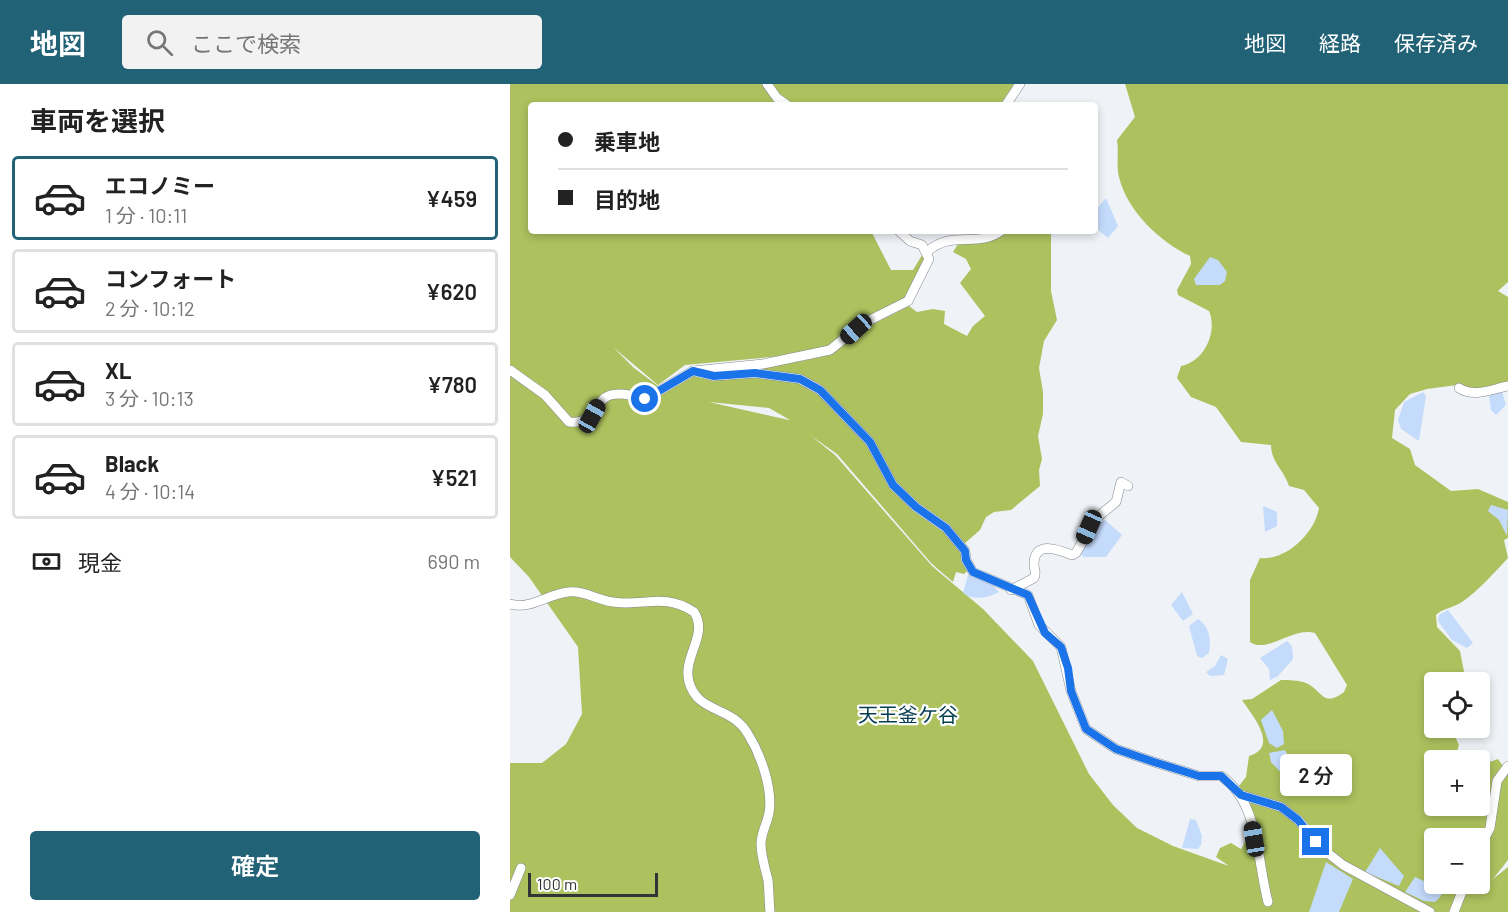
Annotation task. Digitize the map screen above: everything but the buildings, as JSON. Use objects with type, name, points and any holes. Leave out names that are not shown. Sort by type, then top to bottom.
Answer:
[{"type":"street","points":[[766,84],[783,102]]},
{"type":"street","points":[[1008,102],[1020,84]]},
{"type":"street","points":[[510,370],[545,395],[569,422],[582,423],[592,416],[601,400],[609,393],[623,392],[645,399],[693,371],[763,364],[830,350],[862,324],[908,301],[929,258],[928,251],[903,234]]},
{"type":"street","points":[[928,251],[938,242],[986,238],[995,234]]},
{"type":"street","points":[[693,371],[714,376],[755,373],[800,379],[820,390],[870,442],[893,485],[916,507],[946,528],[965,551],[966,560],[973,572],[1011,590],[1028,595],[1045,633],[1061,647],[1068,668],[1071,691],[1086,729],[1116,749],[1199,776],[1221,776],[1241,795],[1252,822],[1268,902]]},
{"type":"street","points":[[1459,388],[1464,391],[1487,392],[1508,386]]},
{"type":"street","points":[[1011,590],[1034,578],[1036,557],[1043,548],[1049,546],[1072,555],[1076,553],[1095,519],[1116,502],[1121,482],[1128,486]]},
{"type":"street","points":[[510,604],[523,606],[554,594],[575,591],[614,602],[662,600],[694,612],[699,625],[688,670],[692,689],[701,702],[724,711],[739,721],[756,749],[768,788],[769,810],[761,845],[770,912]]},
{"type":"street","points":[[1490,828],[1497,781],[1508,766]]},
{"type":"street","points":[[1241,795],[1281,807],[1298,820],[1325,851],[1343,865],[1430,912]]},
{"type":"street","points":[[510,895],[521,868]]},
{"type":"street","points":[[1454,912],[1461,894]]},
{"type":"green space","points":[[510,84],[1014,84],[1002,102],[528,102],[528,234],[873,234],[891,270],[913,270],[922,255],[925,260],[909,294],[901,302],[864,319],[829,346],[803,354],[685,365],[658,385],[613,347],[634,368],[665,391],[692,374],[802,361],[824,356],[861,330],[909,306],[917,312],[933,309],[945,311],[944,324],[967,336],[973,326],[985,316],[960,283],[971,269],[966,259],[953,252],[958,244],[994,234],[1051,234],[1051,291],[1057,320],[1044,341],[1039,368],[1043,392],[1043,414],[1038,436],[1042,459],[1039,470],[1040,486],[1011,510],[994,512],[986,517],[980,530],[964,544],[968,570],[964,574],[956,572],[953,582],[932,564],[837,454],[810,435],[835,455],[932,566],[983,609],[1033,661],[1089,774],[1113,805],[1137,828],[1173,846],[1229,866],[1216,857],[1220,848],[1231,843],[1241,849],[1245,842],[1254,819],[1247,797],[1239,786],[1246,777],[1249,756],[1258,752],[1263,738],[1257,722],[1242,700],[1252,699],[1281,680],[1306,683],[1327,698],[1337,697],[1344,692],[1347,685],[1315,633],[1306,632],[1265,645],[1250,642],[1250,580],[1260,558],[1280,555],[1298,544],[1312,527],[1319,508],[1304,490],[1289,486],[1275,461],[1271,445],[1241,442],[1216,407],[1191,397],[1177,378],[1181,366],[1196,359],[1207,345],[1212,328],[1211,319],[1209,311],[1178,295],[1177,290],[1191,264],[1190,256],[1156,234],[1137,213],[1123,190],[1118,172],[1117,140],[1135,117],[1125,84],[1508,84],[1508,282],[1498,291],[1508,297],[1508,382],[1488,391],[1457,385],[1410,394],[1395,410],[1392,438],[1410,449],[1415,465],[1451,491],[1478,489],[1508,502],[1508,538],[1504,540],[1508,558],[1468,597],[1436,615],[1437,627],[1460,651],[1464,672],[1424,672],[1424,738],[1456,738],[1459,745],[1457,750],[1424,750],[1424,816],[1490,816],[1490,762],[1498,759],[1508,773],[1508,860],[1493,879],[1508,867],[1508,912],[510,912],[510,763],[542,763],[566,744],[582,714],[578,647],[529,577],[510,557]],"holes":[[[709,402],[769,408],[789,420]]]},
{"type":"water","points":[[1106,198],[1118,226],[1108,238],[1098,230],[1098,207]]},
{"type":"water","points":[[1210,257],[1218,260],[1227,272],[1225,281],[1220,285],[1196,285],[1194,279]]},
{"type":"water","points":[[1502,391],[1506,405],[1496,415],[1491,410],[1489,396]]},
{"type":"water","points":[[1423,392],[1426,396],[1419,441],[1401,429],[1398,420],[1404,402]]},
{"type":"water","points":[[1491,505],[1508,510],[1507,536],[1499,520],[1488,511]]},
{"type":"water","points":[[1263,506],[1277,512],[1277,526],[1265,532]]},
{"type":"water","points":[[1105,520],[1122,535],[1106,557],[1084,557],[1079,553],[1094,525]]},
{"type":"water","points":[[968,575],[989,581],[999,592],[981,598],[967,596],[963,593]]},
{"type":"water","points":[[1182,592],[1193,614],[1183,621],[1171,605]]},
{"type":"water","points":[[1448,610],[1473,643],[1467,648],[1452,640],[1438,621],[1439,615]]},
{"type":"water","points":[[1198,619],[1205,626],[1210,639],[1209,653],[1202,658],[1197,656],[1189,626]]},
{"type":"water","points":[[1287,641],[1292,646],[1293,659],[1278,676],[1270,680],[1269,669],[1260,658]]},
{"type":"water","points":[[1221,655],[1228,659],[1224,675],[1210,676],[1206,672],[1215,666]]},
{"type":"water","points":[[1272,710],[1283,731],[1284,744],[1277,748],[1269,743],[1261,720]]},
{"type":"water","points":[[1285,750],[1295,769],[1286,778],[1271,762],[1269,753]]},
{"type":"water","points":[[1301,770],[1311,782],[1308,791],[1290,783]]},
{"type":"water","points":[[1190,819],[1196,820],[1202,836],[1198,849],[1182,848]]},
{"type":"water","points":[[1380,848],[1404,876],[1399,886],[1365,872]]},
{"type":"water","points":[[1326,862],[1353,879],[1339,912],[1309,912]]},
{"type":"water","points":[[1415,877],[1424,881],[1424,894],[1441,894],[1435,902],[1424,901],[1405,892]]},
{"type":"district","name":"天王釜ケ谷","points":[[908,714]]},
{"type":"route","points":[[645,399],[693,371],[714,376],[755,373],[800,379],[820,390],[870,442],[887,478],[893,485],[904,493],[916,507],[946,528],[965,551],[966,560],[973,572],[1008,589],[1028,595],[1033,603],[1039,625],[1061,647],[1068,668],[1071,691],[1086,729],[1116,749],[1199,776],[1221,776],[1241,795],[1281,807],[1298,820],[1316,842]]}]
